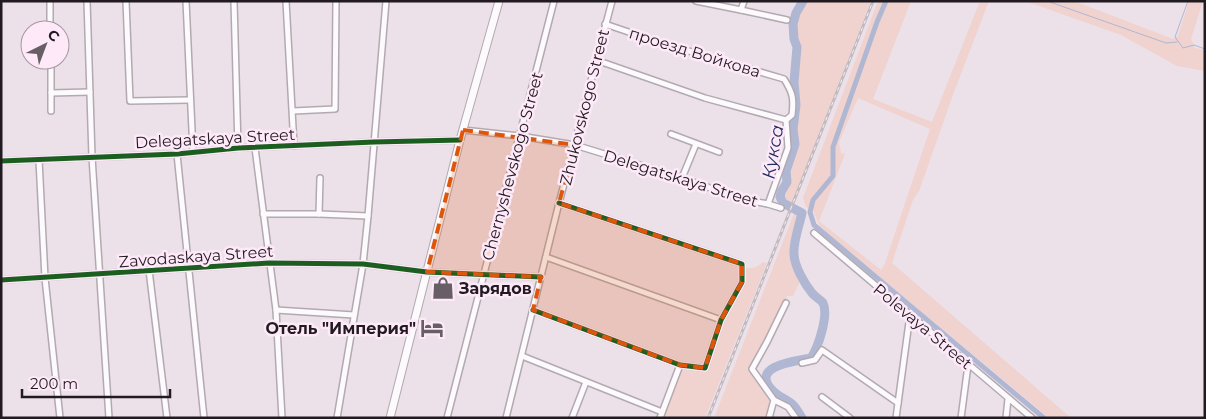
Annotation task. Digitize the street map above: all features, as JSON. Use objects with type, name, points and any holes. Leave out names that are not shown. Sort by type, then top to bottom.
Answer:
[{"type":"street","points":[[50,1],[50,20]]},
{"type":"street","points":[[87,1],[92,157],[109,418]]},
{"type":"street","points":[[126,1],[130,101],[189,100]]},
{"type":"street","points":[[186,1],[189,100],[193,152]]},
{"type":"street","points":[[234,1],[238,148]]},
{"type":"street","points":[[286,1],[294,146]]},
{"type":"street","points":[[293,111],[335,109],[336,1]]},
{"type":"street","points":[[337,418],[363,264],[386,1]]},
{"type":"street","points":[[390,418],[460,140],[499,1]]},
{"type":"street","name":"Chernyshevskogo Street","points":[[447,418],[554,1]]},
{"type":"street","name":"Zhukovskogo Street","points":[[506,418],[559,203],[612,1]]},
{"type":"street","points":[[696,1],[787,20]]},
{"type":"street","points":[[741,10],[744,1]]},
{"type":"street","name":"проезд Войкова","points":[[605,24],[658,42],[784,79],[792,91],[793,105],[792,115],[786,120]]},
{"type":"street","points":[[596,60],[705,98],[786,120],[788,148],[768,204]]},
{"type":"street","points":[[51,70],[51,111]]},
{"type":"street","points":[[51,93],[90,92]]},
{"type":"street","name":"Delegatskaya Street","points":[[463,130],[520,136],[575,145],[682,178],[741,199],[781,208]]},
{"type":"street","points":[[671,134],[719,152]]},
{"type":"street","name":"Delegatskaya Street","points":[[1,160],[177,154],[238,148],[374,142],[460,140]]},
{"type":"street","points":[[682,178],[696,144]]},
{"type":"street","points":[[255,148],[276,310],[282,418]]},
{"type":"street","points":[[177,154],[204,418]]},
{"type":"street","points":[[39,160],[45,278],[60,418]]},
{"type":"street","points":[[319,214],[320,178]]},
{"type":"street","points":[[533,310],[680,365],[705,368],[721,320],[742,282],[742,264],[559,203]]},
{"type":"street","points":[[263,214],[368,216]]},
{"type":"street","name":"Polevaya Street","points":[[814,233],[1032,418]]},
{"type":"street","points":[[546,257],[721,320]]},
{"type":"street","name":"Zavodaskaya Street","points":[[1,280],[99,275],[150,270],[189,270],[269,263],[363,264],[427,272],[541,277]]},
{"type":"street","points":[[150,270],[167,418]]},
{"type":"street","points":[[786,303],[752,369],[774,400],[788,407],[796,418]]},
{"type":"street","points":[[276,310],[354,315]]},
{"type":"street","points":[[896,418],[910,315]]},
{"type":"street","points":[[802,363],[815,360],[822,350],[898,403]]},
{"type":"street","points":[[522,356],[661,415],[680,365]]},
{"type":"street","points":[[961,418],[968,365]]},
{"type":"street","points":[[572,418],[586,382]]},
{"type":"street","points":[[822,397],[850,418]]},
{"type":"street","points":[[1006,418],[1008,399]]},
{"type":"street","points":[[769,418],[774,400]]},
{"type":"highlighted area","points":[[463,130],[575,145],[559,203],[742,264],[742,282],[721,320],[705,368],[680,365],[533,310],[541,277],[427,272]]},
{"type":"shaded area","points":[[805,1],[871,1],[792,203],[784,198],[782,193],[788,184],[789,171],[797,145],[795,129],[799,104],[796,81],[799,48],[795,25]]},
{"type":"shaded area","points":[[878,1],[911,1],[873,99],[932,122],[980,1],[989,1],[919,191],[913,200],[892,263],[1071,418],[1049,418],[832,237],[819,225],[814,212],[806,207],[803,198]],"holes":[[[858,98],[930,129],[884,266],[881,270],[819,221],[845,154],[841,153],[839,142]]]},
{"type":"shaded area","points":[[1025,1],[1074,1],[1173,39],[1178,36],[1189,1],[1203,1],[1191,39],[1195,48],[1205,50],[1205,71],[1177,66],[1121,35]]},
{"type":"shaded area","points":[[795,211],[800,216],[792,254],[801,279],[793,296],[787,296],[766,342],[751,368],[751,372],[771,401],[766,418],[714,418]]},
{"type":"shaded area","points":[[763,262],[767,263],[705,418],[662,418],[681,367],[705,370],[723,321],[743,288],[744,268],[754,268]]},
{"type":"waterway","name":"Кукса","points":[[802,418],[793,405],[773,391],[767,383],[766,376],[770,370],[777,366],[811,358],[817,347],[825,315],[823,303],[806,285],[795,260],[794,244],[802,213],[783,203],[780,197],[787,182],[786,171],[795,144],[793,129],[796,105],[794,82],[797,47],[794,39],[793,24],[796,13],[803,1]]},
{"type":"waterway","points":[[886,1],[833,147],[833,176],[813,200],[810,212],[814,225],[1044,418]]},
{"type":"waterway","points":[[1047,1],[1166,43],[1177,42]]},
{"type":"waterway","points":[[1188,1],[1175,37],[1183,48],[1194,45],[1205,49]]},
{"type":"railway","points":[[708,418],[873,1]]},
{"type":"cycle path","points":[[1,161],[177,154],[238,148],[460,140]]},
{"type":"cycle path","points":[[533,310],[680,365],[705,368],[721,320],[742,282],[742,264],[559,203]]},
{"type":"cycle path","points":[[1,280],[269,263],[363,264],[427,272],[541,277]]},
{"type":"place","name":"Зарядов","points":[[443,288]]},
{"type":"place","name":"Отель \"Империя\"","points":[[432,328]]}]
